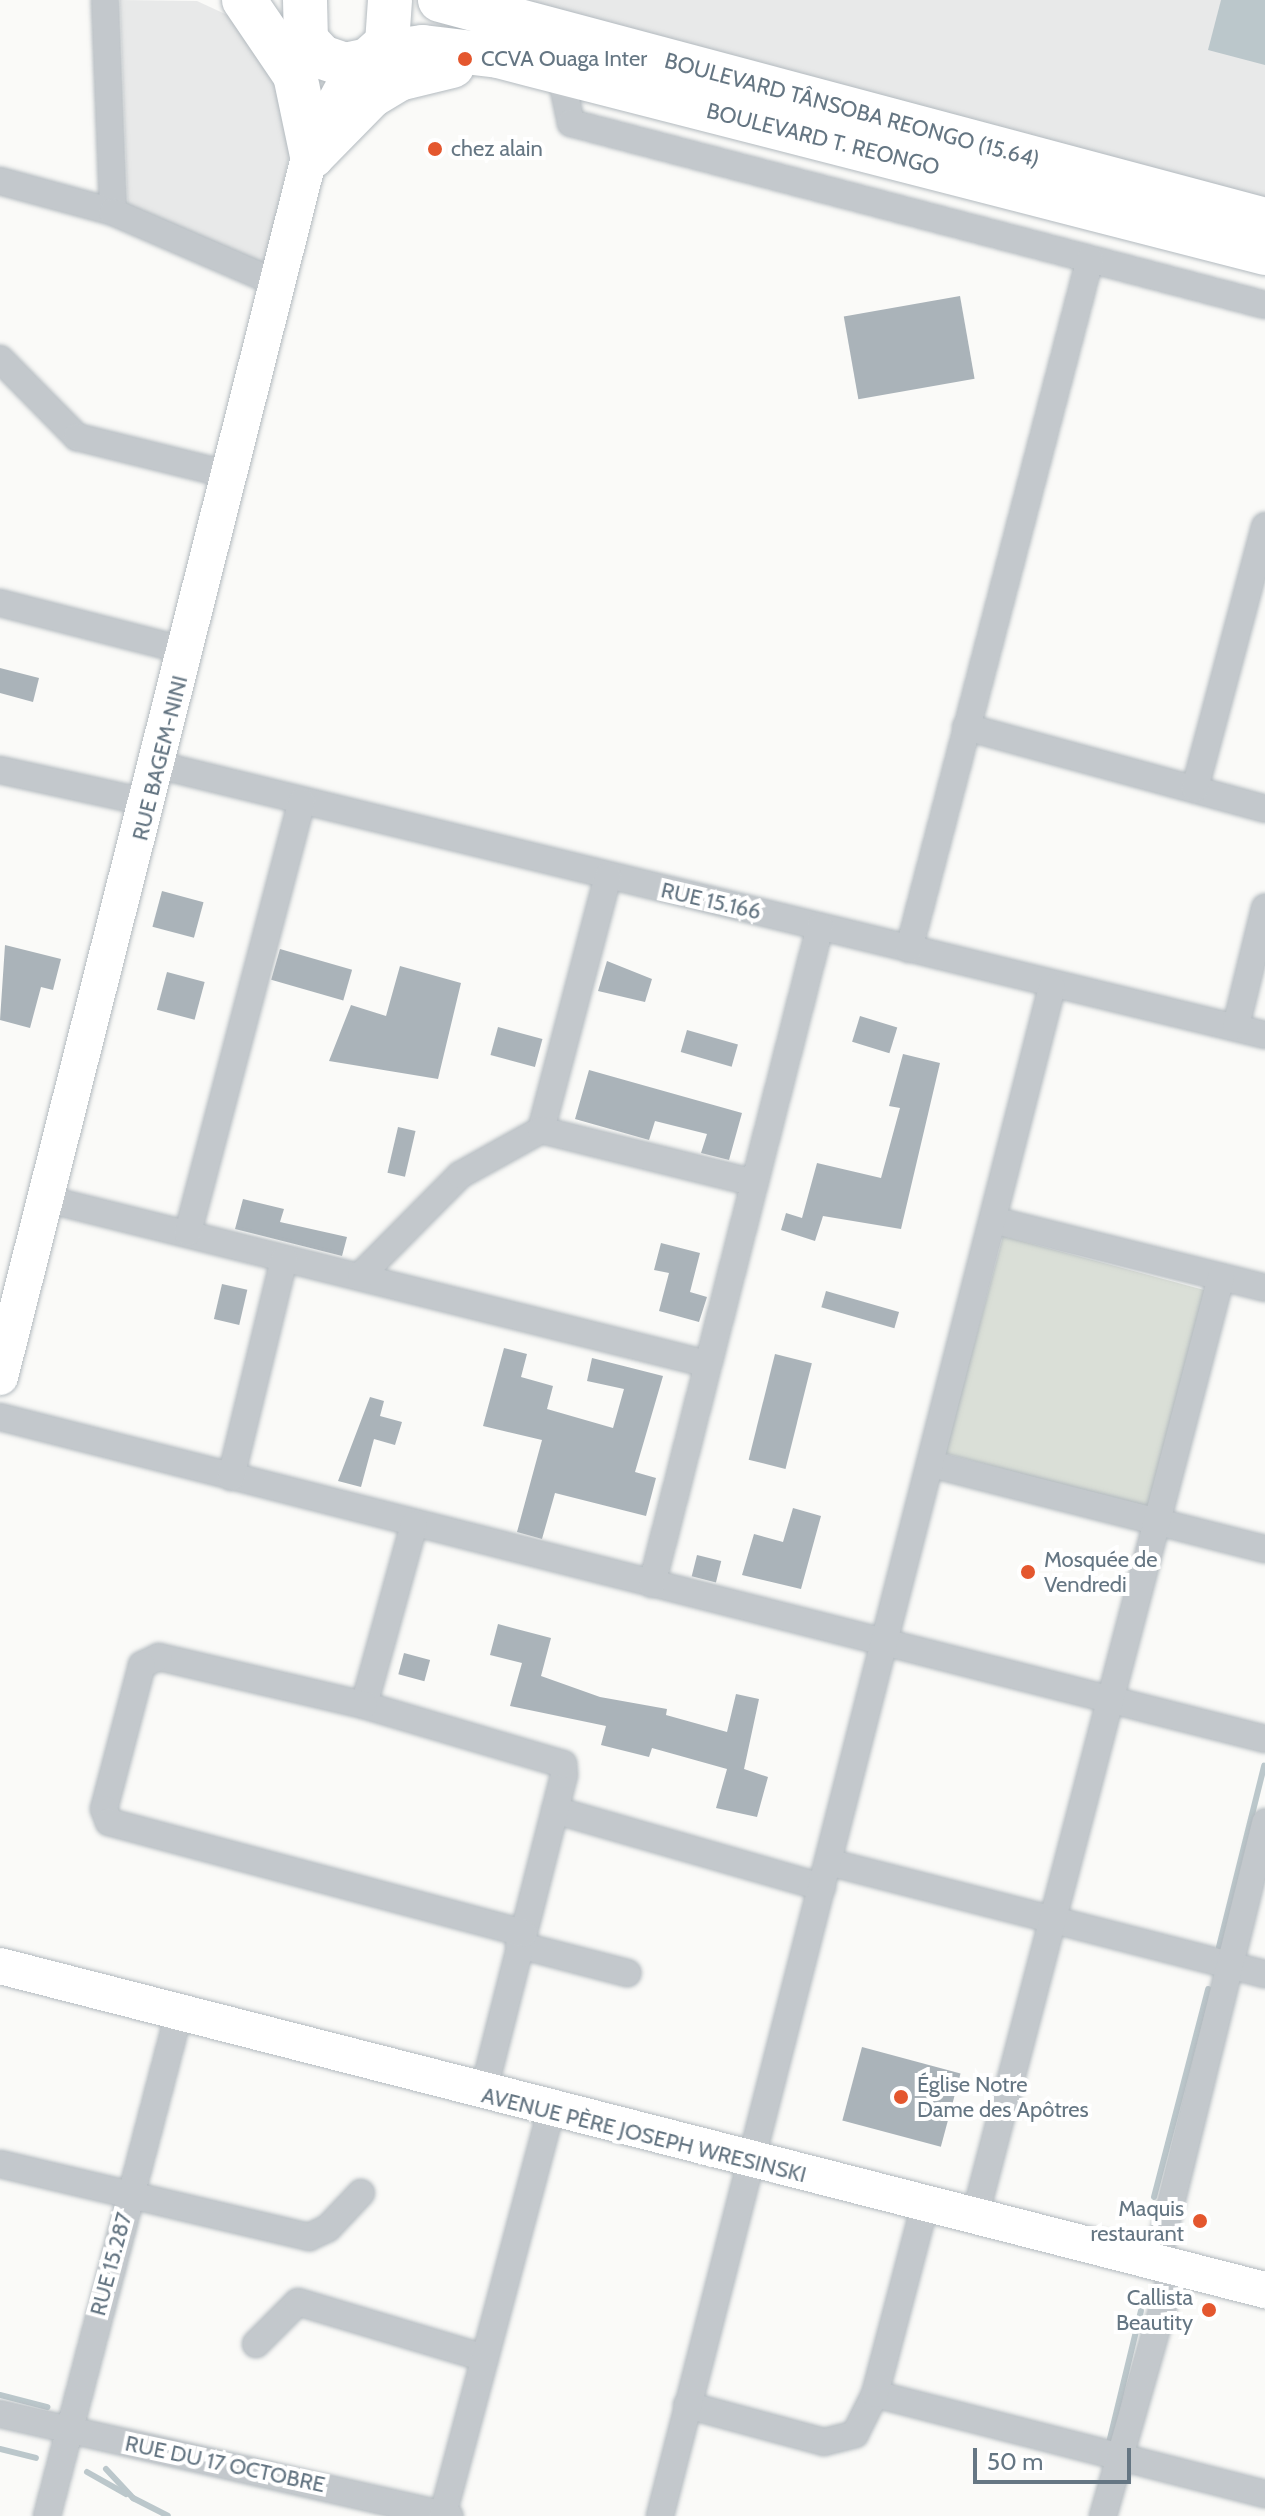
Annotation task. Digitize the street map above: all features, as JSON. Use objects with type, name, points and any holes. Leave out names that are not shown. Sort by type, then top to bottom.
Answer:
[{"type":"highway","points":[[244,0],[308,30],[333,62],[368,58],[392,32],[390,0]]},
{"type":"highway","points":[[244,0],[295,75],[314,147]]},
{"type":"highway","name":"BOULEVARD TÂNSOBA REONGO (15.64)","points":[[440,0],[1265,220]]},
{"type":"highway","name":"BOULEVARD T. REONGO","points":[[368,58],[453,49],[545,68],[1265,253]]},
{"type":"highway","points":[[314,147],[342,117],[399,79],[464,64],[545,68]]},
{"type":"street","points":[[105,0],[113,212]]},
{"type":"street","points":[[308,30],[314,147]]},
{"type":"street","points":[[314,147],[368,58]]},
{"type":"street","points":[[545,68],[571,123],[1265,305]]},
{"type":"street","name":"RUE BAGEM-NINI","points":[[0,1377],[6,1332],[46,1199],[150,803],[231,475],[282,285],[314,147]]},
{"type":"street","points":[[0,181],[113,212],[282,285]]},
{"type":"street","points":[[909,949],[1090,259]]},
{"type":"street","points":[[0,359],[77,437],[231,475]]},
{"type":"street","points":[[1195,788],[1263,543]]},
{"type":"street","points":[[0,603],[187,651]]},
{"type":"street","points":[[966,727],[1265,809]]},
{"type":"street","name":"RUE 15.166","points":[[158,765],[909,949],[1052,987],[1236,1026],[1265,1035]]},
{"type":"street","points":[[0,770],[150,803]]},
{"type":"street","points":[[188,1232],[302,802]]},
{"type":"street","points":[[541,1130],[608,877]]},
{"type":"street","points":[[1236,1026],[1265,908]]},
{"type":"street","points":[[652,1584],[751,1182],[820,927]]},
{"type":"street","points":[[660,2516],[1052,987]]},
{"type":"street","points":[[361,1275],[460,1175],[541,1130],[751,1182]]},
{"type":"street","points":[[46,1199],[188,1232],[284,1259],[361,1275],[708,1364]]},
{"type":"street","points":[[993,1220],[1265,1288]]},
{"type":"street","points":[[231,1477],[284,1259]]},
{"type":"street","points":[[974,2220],[1221,1277]]},
{"type":"street","points":[[0,1417],[414,1525],[1265,1739]]},
{"type":"street","points":[[931,1464],[1157,1524],[1265,1549]]},
{"type":"street","points":[[364,1705],[414,1525]]},
{"type":"street","points":[[483,2093],[521,1939],[564,1775],[552,1756],[364,1705],[149,1659],[104,1816],[521,1939],[627,1973]]},
{"type":"street","points":[[555,1810],[1265,1974]]},
{"type":"street","points":[[1103,2516],[1121,2455],[1229,1965],[1265,1822]]},
{"type":"street","name":"AVENUE PÈRE JOSEPH WRESINSKI","points":[[9,1962],[179,2013],[551,2111],[924,2208],[1265,2290]]},
{"type":"street","name":"RUE 15.287","points":[[47,2516],[179,2013]]},
{"type":"street","points":[[446,2515],[551,2111]]},
{"type":"street","points":[[0,2164],[309,2237],[328,2228],[361,2193]]},
{"type":"street","points":[[687,2405],[833,2442],[855,2434],[875,2394],[924,2208]]},
{"type":"street","points":[[256,2344],[298,2302],[485,2358]]},
{"type":"street","points":[[875,2394],[1265,2494]]},
{"type":"street","name":"RUE DU 17 OCTOBRE","points":[[0,2414],[67,2432],[446,2515]]},
{"type":"shaded area","points":[[120,0],[197,1],[236,19],[274,55],[290,151],[265,265],[128,209]]},
{"type":"shaded area","points":[[437,0],[1265,0],[1265,220]]},
{"type":"shaded area","points":[[1221,0],[1265,0],[1265,65],[1208,50]]},
{"type":"shaded area","points":[[1003,1236],[1215,1293],[1156,1510],[945,1453]]},
{"type":"building","points":[[960,296],[975,379],[858,399],[844,316]]},
{"type":"building","points":[[0,668],[39,678],[33,702],[0,693]]},
{"type":"building","points":[[162,891],[204,902],[194,938],[152,927]]},
{"type":"building","points":[[5,945],[61,959],[53,990],[41,987],[30,1028],[0,1020]]},
{"type":"building","points":[[280,949],[352,970],[343,1000],[271,980]]},
{"type":"building","points":[[607,961],[652,979],[645,1002],[598,991]]},
{"type":"building","points":[[400,966],[461,983],[438,1079],[329,1061],[351,1005],[386,1016]]},
{"type":"building","points":[[167,972],[205,982],[195,1020],[157,1010]]},
{"type":"building","points":[[860,1016],[897,1027],[889,1053],[852,1042]]},
{"type":"building","points":[[498,1027],[542,1039],[535,1067],[490,1055]]},
{"type":"building","points":[[687,1030],[738,1045],[732,1067],[681,1052]]},
{"type":"building","points":[[903,1054],[940,1063],[901,1229],[823,1216],[815,1241],[781,1230],[786,1213],[802,1218],[817,1163],[881,1178],[900,1108],[889,1106]]},
{"type":"building","points":[[589,1070],[742,1113],[729,1160],[701,1153],[707,1134],[655,1121],[649,1140],[575,1119]]},
{"type":"building","points":[[398,1127],[416,1131],[405,1177],[387,1173]]},
{"type":"building","points":[[243,1199],[284,1209],[280,1222],[347,1237],[342,1256],[235,1229]]},
{"type":"building","points":[[661,1243],[700,1253],[690,1292],[707,1297],[699,1322],[659,1311],[669,1273],[654,1270]]},
{"type":"building","points":[[222,1284],[247,1290],[239,1325],[214,1319]]},
{"type":"building","points":[[826,1291],[899,1312],[894,1328],[821,1307]]},
{"type":"building","points":[[504,1348],[527,1354],[521,1377],[553,1386],[547,1409],[613,1428],[624,1389],[587,1381],[592,1358],[663,1376],[635,1472],[656,1478],[646,1516],[555,1493],[542,1539],[517,1532],[542,1440],[483,1426]]},
{"type":"building","points":[[775,1354],[812,1363],[786,1469],[749,1460]]},
{"type":"building","points":[[370,1397],[384,1401],[380,1416],[402,1422],[395,1445],[374,1439],[361,1487],[338,1481]]},
{"type":"building","points":[[793,1508],[821,1516],[801,1589],[742,1575],[754,1534],[783,1542]]},
{"type":"building","points":[[697,1555],[721,1561],[716,1582],[692,1576]]},
{"type":"building","points":[[498,1624],[551,1638],[541,1676],[600,1697],[667,1709],[666,1715],[727,1732],[736,1694],[759,1699],[744,1769],[768,1777],[757,1817],[716,1808],[727,1769],[652,1748],[649,1757],[601,1745],[606,1726],[510,1706],[522,1663],[490,1655]]},
{"type":"building","points":[[404,1653],[430,1660],[424,1681],[398,1674]]},
{"type":"building","name":"Église Notre Dame des Apôtres","points":[[862,2047],[961,2073],[941,2147],[842,2120]]},
{"type":"waterway","points":[[1219,1947],[1264,1766]]},
{"type":"waterway","points":[[1154,2197],[1208,1989]]},
{"type":"waterway","points":[[1108,2447],[1141,2311]]},
{"type":"waterway","points":[[0,2395],[47,2407]]},
{"type":"waterway","points":[[0,2449],[36,2458]]},
{"type":"waterway","points":[[106,2469],[133,2498],[168,2516]]},
{"type":"waterway","points":[[87,2472],[126,2494]]},
{"type":"place","name":"CCVA Ouaga Inter","points":[[465,59]]},
{"type":"place","name":"chez alain","points":[[435,149]]},
{"type":"place","name":"Mosquée de Vendredi","points":[[1028,1572]]},
{"type":"place","name":"Église Notre Dame des Apôtres","points":[[901,2097]]},
{"type":"place","name":"Maquis restaurant","points":[[1200,2221]]},
{"type":"place","name":"Callista Beautity","points":[[1209,2310]]}]
